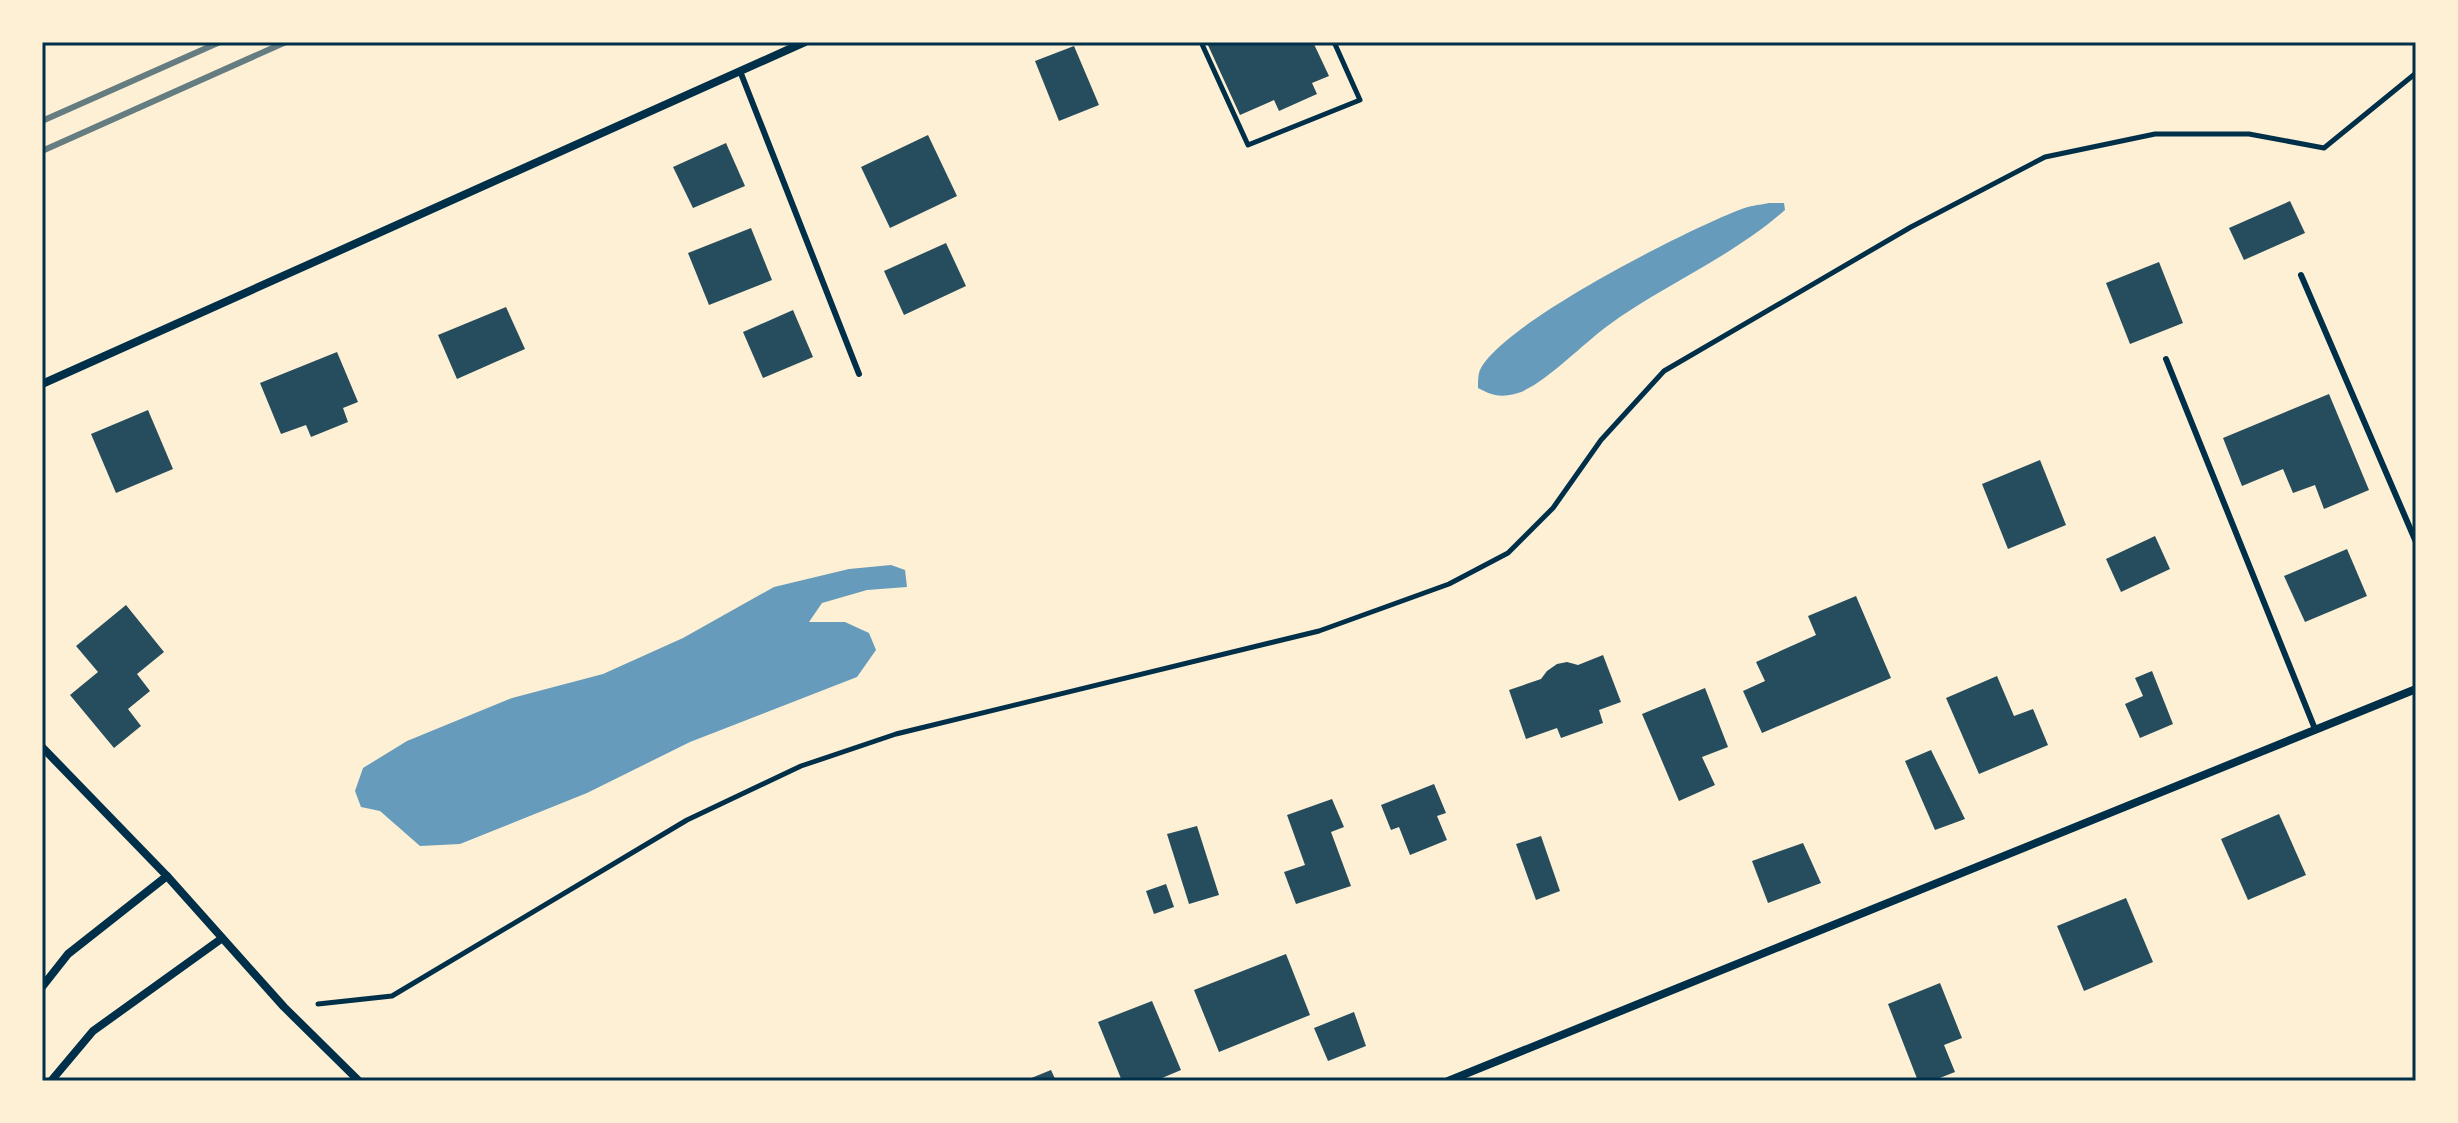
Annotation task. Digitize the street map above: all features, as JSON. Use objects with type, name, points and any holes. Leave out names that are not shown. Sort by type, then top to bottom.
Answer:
[{"type":"street","points":[[42,384],[805,42]]},
{"type":"street","points":[[1448,1081],[2416,689]]},
{"type":"street","points":[[42,747],[167,876],[284,1007],[359,1081]]},
{"type":"street","points":[[42,987],[68,954],[167,876]]},
{"type":"street","points":[[51,1081],[93,1031],[221,939]]},
{"type":"lane","points":[[740,71],[859,374]]},
{"type":"lane","points":[[2301,275],[2416,542]]},
{"type":"lane","points":[[2166,359],[2315,729]]},
{"type":"path","points":[[1201,42],[1248,145],[1360,100],[1334,42]]},
{"type":"path","points":[[284,1007],[392,996],[687,820],[801,766],[896,734],[1319,631],[1449,584],[1508,553],[1553,508],[1601,440],[1664,371],[1911,227],[2045,157],[2155,134],[2249,134],[2324,148],[2416,73]]},
{"type":"water","points":[[1784,203],[1785,210],[1720,257],[1606,327],[1528,389],[1502,396],[1478,388],[1480,370],[1495,350],[1558,304],[1680,237],[1742,209]]},
{"type":"water","points":[[891,565],[905,570],[907,587],[867,590],[822,603],[809,622],[845,622],[869,633],[876,650],[857,677],[690,742],[587,793],[460,844],[420,846],[380,811],[361,807],[355,791],[363,768],[407,741],[512,698],[603,674],[683,638],[774,587],[849,569]]},
{"type":"building","points":[[1313,42],[1329,76],[1312,83],[1317,94],[1279,111],[1274,100],[1240,115],[1207,43]]},
{"type":"building","points":[[1074,46],[1099,105],[1059,121],[1035,61]]},
{"type":"building","points":[[928,135],[957,196],[890,228],[861,167]]},
{"type":"building","points":[[726,143],[745,186],[693,208],[673,167]]},
{"type":"building","points":[[2290,201],[2305,233],[2244,260],[2229,228]]},
{"type":"building","points":[[751,228],[772,280],[709,305],[688,253]]},
{"type":"building","points":[[946,243],[966,286],[904,315],[884,271]]},
{"type":"building","points":[[2159,262],[2183,323],[2130,344],[2106,283]]},
{"type":"building","points":[[506,307],[525,349],[457,379],[438,335]]},
{"type":"building","points":[[793,310],[813,357],[763,378],[743,332]]},
{"type":"building","points":[[337,352],[358,402],[343,408],[348,422],[311,437],[306,425],[281,434],[260,383]]},
{"type":"building","points":[[2329,394],[2369,490],[2324,509],[2315,485],[2293,493],[2283,469],[2242,486],[2223,438]]},
{"type":"building","points":[[148,410],[173,469],[116,493],[91,434]]},
{"type":"building","points":[[2040,460],[2066,525],[2008,549],[1982,484]]},
{"type":"building","points":[[2155,536],[2170,569],[2121,592],[2106,559]]},
{"type":"building","points":[[2347,549],[2367,596],[2305,622],[2284,576]]},
{"type":"building","points":[[1856,596],[1891,678],[1762,733],[1743,691],[1765,681],[1756,662],[1816,635],[1808,616]]},
{"type":"building","points":[[126,605],[164,652],[137,674],[150,691],[128,709],[141,726],[114,748],[70,695],[98,672],[76,646]]},
{"type":"building","points":[[1603,655],[1621,702],[1599,710],[1603,723],[1561,738],[1557,728],[1526,739],[1509,690],[1541,679],[1557,664],[1567,662],[1578,665]]},
{"type":"building","points":[[2152,671],[2173,724],[2140,738],[2125,704],[2143,696],[2135,678]]},
{"type":"building","points":[[1997,676],[2014,716],[2033,709],[2048,745],[1979,774],[1946,698]]},
{"type":"building","points":[[1705,688],[1728,747],[1702,757],[1715,785],[1679,801],[1642,714]]},
{"type":"building","points":[[1931,750],[1965,819],[1935,830],[1905,761]]},
{"type":"building","points":[[1434,784],[1446,813],[1437,816],[1447,840],[1410,855],[1399,827],[1391,830],[1381,805]]},
{"type":"building","points":[[1332,799],[1344,827],[1331,832],[1351,886],[1296,904],[1284,872],[1305,865],[1287,815]]},
{"type":"building","points":[[2279,814],[2306,875],[2248,900],[2221,839]]},
{"type":"building","points":[[1197,826],[1219,895],[1189,904],[1167,834]]},
{"type":"building","points":[[1541,836],[1560,891],[1536,900],[1516,844]]},
{"type":"building","points":[[1803,843],[1821,883],[1768,903],[1752,861]]},
{"type":"building","points":[[1166,884],[1174,907],[1154,914],[1146,891]]},
{"type":"building","points":[[2126,898],[2153,962],[2084,991],[2057,926]]},
{"type":"building","points":[[1286,954],[1310,1015],[1219,1052],[1194,990]]},
{"type":"building","points":[[1940,983],[1962,1038],[1944,1045],[1955,1072],[1932,1081],[1918,1081],[1888,1004]]},
{"type":"building","points":[[1152,1001],[1181,1070],[1155,1081],[1122,1081],[1098,1022]]},
{"type":"building","points":[[1354,1012],[1366,1046],[1328,1061],[1314,1028]]},
{"type":"building","points":[[1051,1070],[1056,1081],[1024,1081]]},
{"type":"railway","points":[[42,121],[220,42]]},
{"type":"railway","points":[[42,151],[286,42]]}]
